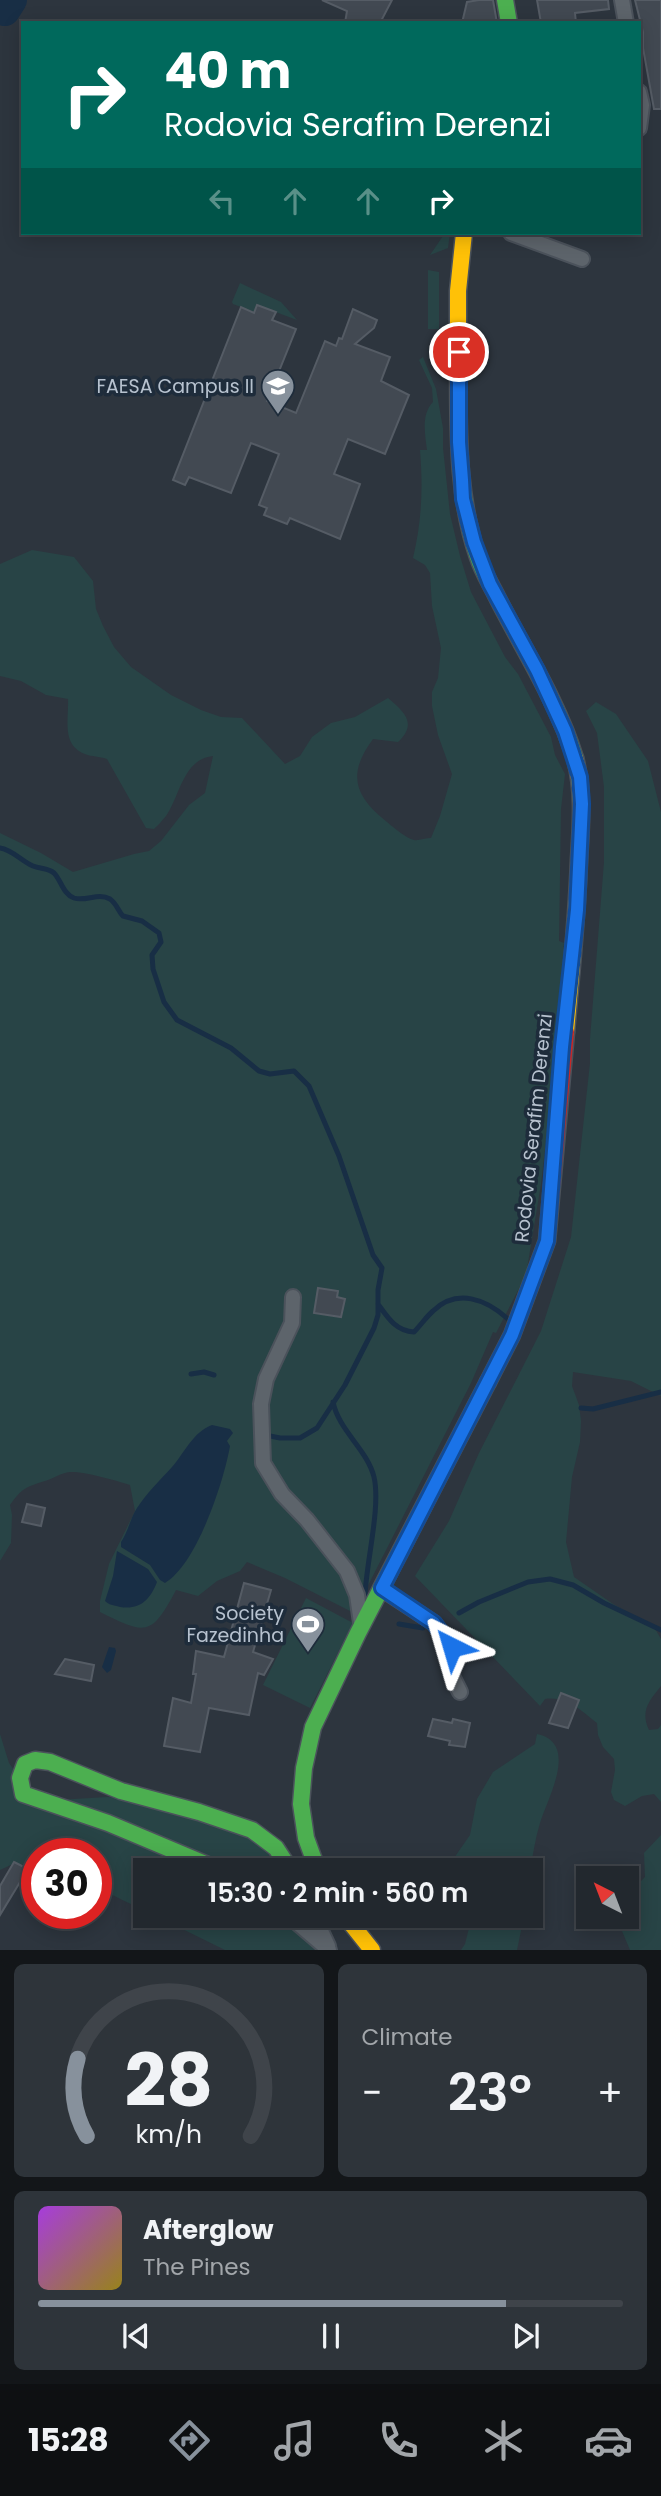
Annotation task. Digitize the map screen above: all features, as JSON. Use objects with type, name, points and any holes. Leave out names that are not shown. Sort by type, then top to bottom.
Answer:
[{"type":"main road","points":[[506,0],[509,21]]},
{"type":"main road","name":"Rodovia Serafim Derenzi","points":[[312,1858],[301,1813],[303,1772],[312,1732],[361,1623],[382,1588],[512,1335],[547,1241],[562,1047],[577,910],[582,804],[580,777],[574,755],[537,670],[514,631],[478,558],[463,499],[459,442],[458,291],[464,235]]},
{"type":"main road","points":[[191,1858],[108,1823],[23,1794],[19,1772],[23,1765],[34,1759],[54,1764],[108,1787],[214,1816],[256,1831],[281,1858]]},
{"type":"main road","points":[[355,1928],[372,1950]]},
{"type":"street","points":[[622,0],[626,21]]},
{"type":"street","points":[[516,235],[582,259]]},
{"type":"street","points":[[293,1297],[292,1323],[266,1379],[261,1404],[263,1464],[282,1494],[307,1520],[347,1571],[357,1595],[361,1623]]},
{"type":"street","points":[[382,1588],[434,1623],[452,1647],[452,1675],[460,1692]]},
{"type":"street","points":[[303,1928],[330,1950]]},
{"type":"street","points":[[320,1928],[330,1950]]},
{"type":"green space","points":[[444,235],[450,235],[448,248],[430,255]]},
{"type":"green space","points":[[428,270],[439,272],[439,329],[428,329]]},
{"type":"green space","points":[[240,283],[281,302],[297,320],[257,305],[254,312],[233,304]]},
{"type":"green space","points":[[423,357],[436,389],[443,428],[450,514],[471,592],[551,737],[555,755],[565,774],[561,809],[559,941],[564,943],[556,1053],[541,1184],[526,1275],[496,1333],[493,1332],[471,1383],[354,1613],[247,1562],[240,1571],[217,1581],[198,1596],[176,1590],[153,1624],[146,1627],[127,1625],[100,1612],[100,1601],[109,1564],[135,1511],[130,1485],[71,1472],[25,1489],[10,1505],[11,1543],[0,1561],[0,833],[73,872],[149,851],[161,841],[189,805],[205,793],[213,756],[195,764],[166,816],[154,829],[146,828],[107,759],[85,754],[72,744],[68,731],[68,699],[46,695],[21,681],[0,676],[0,564],[32,550],[74,557],[93,581],[96,609],[103,626],[114,647],[131,667],[171,695],[201,710],[221,717],[242,718],[285,764],[300,756],[312,737],[331,723],[355,717],[388,698],[403,713],[408,723],[407,729],[398,742],[373,739],[357,774],[361,794],[376,812],[407,837],[414,840],[431,838],[452,774],[438,735],[432,706],[432,692],[438,678],[441,648],[432,606],[430,573],[425,565],[413,558],[421,504],[420,450],[427,450],[425,418],[433,402],[432,388],[419,360]]},
{"type":"green space","points":[[596,702],[616,714],[648,761],[661,812],[661,1396],[631,1381],[573,1372],[572,1386],[581,1421],[566,1542],[574,1577],[613,1604],[654,1627],[661,1639],[661,1686],[650,1702],[645,1717],[649,1730],[658,1729],[661,1725],[661,1802],[654,1794],[642,1796],[625,1806],[614,1800],[611,1792],[614,1759],[603,1747],[597,1723],[573,1705],[560,1700],[545,1699],[540,1706],[415,1576],[449,1521],[479,1453],[541,1331],[571,1237],[590,1063],[604,862],[604,787],[597,733],[586,711]]},
{"type":"green space","name":"Society Fazedinha","points":[[306,1598],[353,1623],[310,1708],[263,1685]]},
{"type":"green space","points":[[0,1734],[9,1763],[26,1787],[57,1800],[108,1797],[146,1800],[263,1843],[273,1858],[133,1858],[133,1905],[112,1895],[112,1838],[21,1838],[21,1864],[15,1863],[0,1870]]},
{"type":"green space","points":[[537,1734],[550,1739],[557,1748],[559,1760],[553,1787],[538,1829],[532,1858],[454,1858],[470,1835],[477,1799],[493,1772],[535,1744]]},
{"type":"green space","points":[[661,1835],[661,1950],[630,1950],[621,1929],[639,1929],[639,1883],[645,1877],[644,1853]]},
{"type":"green space","points":[[180,1928],[322,1928],[337,1950],[225,1950]]},
{"type":"green space","points":[[469,1928],[522,1928],[517,1950],[461,1950]]},
{"type":"water","points":[[212,1425],[230,1429],[233,1433],[227,1441],[230,1446],[222,1480],[198,1541],[177,1573],[165,1583],[150,1565],[121,1547],[121,1542],[145,1497],[194,1437]]},
{"type":"water","points":[[117,1551],[148,1569],[157,1582],[151,1594],[139,1605],[127,1608],[105,1601]]},
{"type":"water","points":[[109,1647],[115,1648],[116,1651],[111,1670],[107,1673],[102,1667]]},
{"type":"building","points":[[322,0],[392,0],[381,21],[345,21],[347,11]]},
{"type":"building","points":[[493,0],[497,21],[462,21],[467,2]]},
{"type":"building","points":[[537,0],[608,0],[609,9],[575,13],[576,21],[541,21]]},
{"type":"building","points":[[635,0],[661,0],[661,109],[654,109]]},
{"type":"building","name":"FAESA Campus II","points":[[257,305],[276,312],[272,320],[296,329],[267,401],[296,413],[325,341],[336,346],[339,338],[342,339],[353,309],[377,320],[374,328],[355,344],[390,357],[381,381],[409,395],[385,454],[348,439],[334,474],[360,484],[340,539],[290,518],[287,524],[264,515],[267,508],[259,505],[279,454],[251,443],[231,493],[189,477],[185,485],[173,480],[241,307],[254,313]]},
{"type":"building","points":[[318,1288],[338,1291],[337,1297],[345,1299],[341,1317],[314,1313]]},
{"type":"building","points":[[27,1504],[45,1508],[41,1526],[22,1522]]},
{"type":"building","points":[[244,1583],[271,1590],[253,1652],[273,1659],[264,1675],[258,1673],[249,1715],[209,1708],[200,1752],[164,1746],[173,1698],[191,1703],[196,1674],[193,1674],[196,1651],[224,1657]]},
{"type":"building","points":[[65,1659],[94,1665],[91,1681],[55,1674]]},
{"type":"building","points":[[561,1693],[579,1700],[568,1728],[549,1723]]},
{"type":"building","points":[[433,1719],[452,1723],[453,1719],[470,1723],[465,1747],[449,1745],[450,1741],[428,1736]]},
{"type":"building","points":[[14,1862],[21,1866],[21,1880],[0,1915],[0,1886]]},
{"type":"waterway","points":[[5,11],[12,0]]},
{"type":"waterway","points":[[0,848],[33,866],[52,871],[70,896],[78,899],[106,897],[123,916],[142,921],[159,933],[161,942],[152,955],[153,969],[164,1002],[177,1020],[231,1048],[259,1071],[270,1074],[294,1071],[309,1086],[339,1156],[373,1255],[382,1268],[378,1290],[378,1315],[345,1385],[317,1428],[300,1438],[265,1435]]},
{"type":"waterway","points":[[378,1304],[397,1326],[414,1332],[430,1313],[442,1304],[461,1298],[490,1306],[508,1319]]},
{"type":"waterway","points":[[191,1374],[204,1372],[214,1375]]},
{"type":"waterway","points":[[581,1408],[593,1409],[661,1392]]},
{"type":"waterway","points":[[333,1402],[341,1422],[370,1467],[376,1489],[365,1596]]},
{"type":"waterway","points":[[459,1613],[528,1582],[550,1579],[573,1585],[661,1630]]},
{"type":"waterway","points":[[399,1624],[423,1628]]},
{"type":"traffic: fast","points":[[505,0],[509,21]]},
{"type":"traffic: fast","points":[[458,351],[462,481],[465,507],[478,557],[549,695],[575,758]]},
{"type":"traffic: fast","points":[[313,1858],[306,1838],[301,1804],[304,1768],[313,1727],[358,1633],[488,1382]]},
{"type":"traffic: fast","points":[[191,1858],[108,1823],[23,1794],[20,1778],[25,1764],[35,1760],[50,1762],[121,1791],[199,1812],[252,1830],[276,1848],[283,1858]]},
{"type":"traffic: slow","points":[[458,351],[458,291],[464,235]]},
{"type":"traffic: slow","points":[[566,1032],[581,822],[580,783],[575,758]]},
{"type":"traffic: slow","points":[[355,1928],[372,1950]]},
{"type":"traffic: jam","points":[[488,1382],[512,1335],[547,1241],[566,1032]]},
{"type":"place","name":"FAESA Campus II","points":[[278,416]]},
{"type":"place","name":"Society Fazedinha","points":[[308,1654]]},
{"type":"route","points":[[452,1647],[434,1623],[382,1588],[512,1335],[547,1241],[562,1047],[577,910],[582,804],[580,777],[565,731],[537,670],[490,584],[478,558],[469,525],[463,499],[459,442],[459,352]]}]
